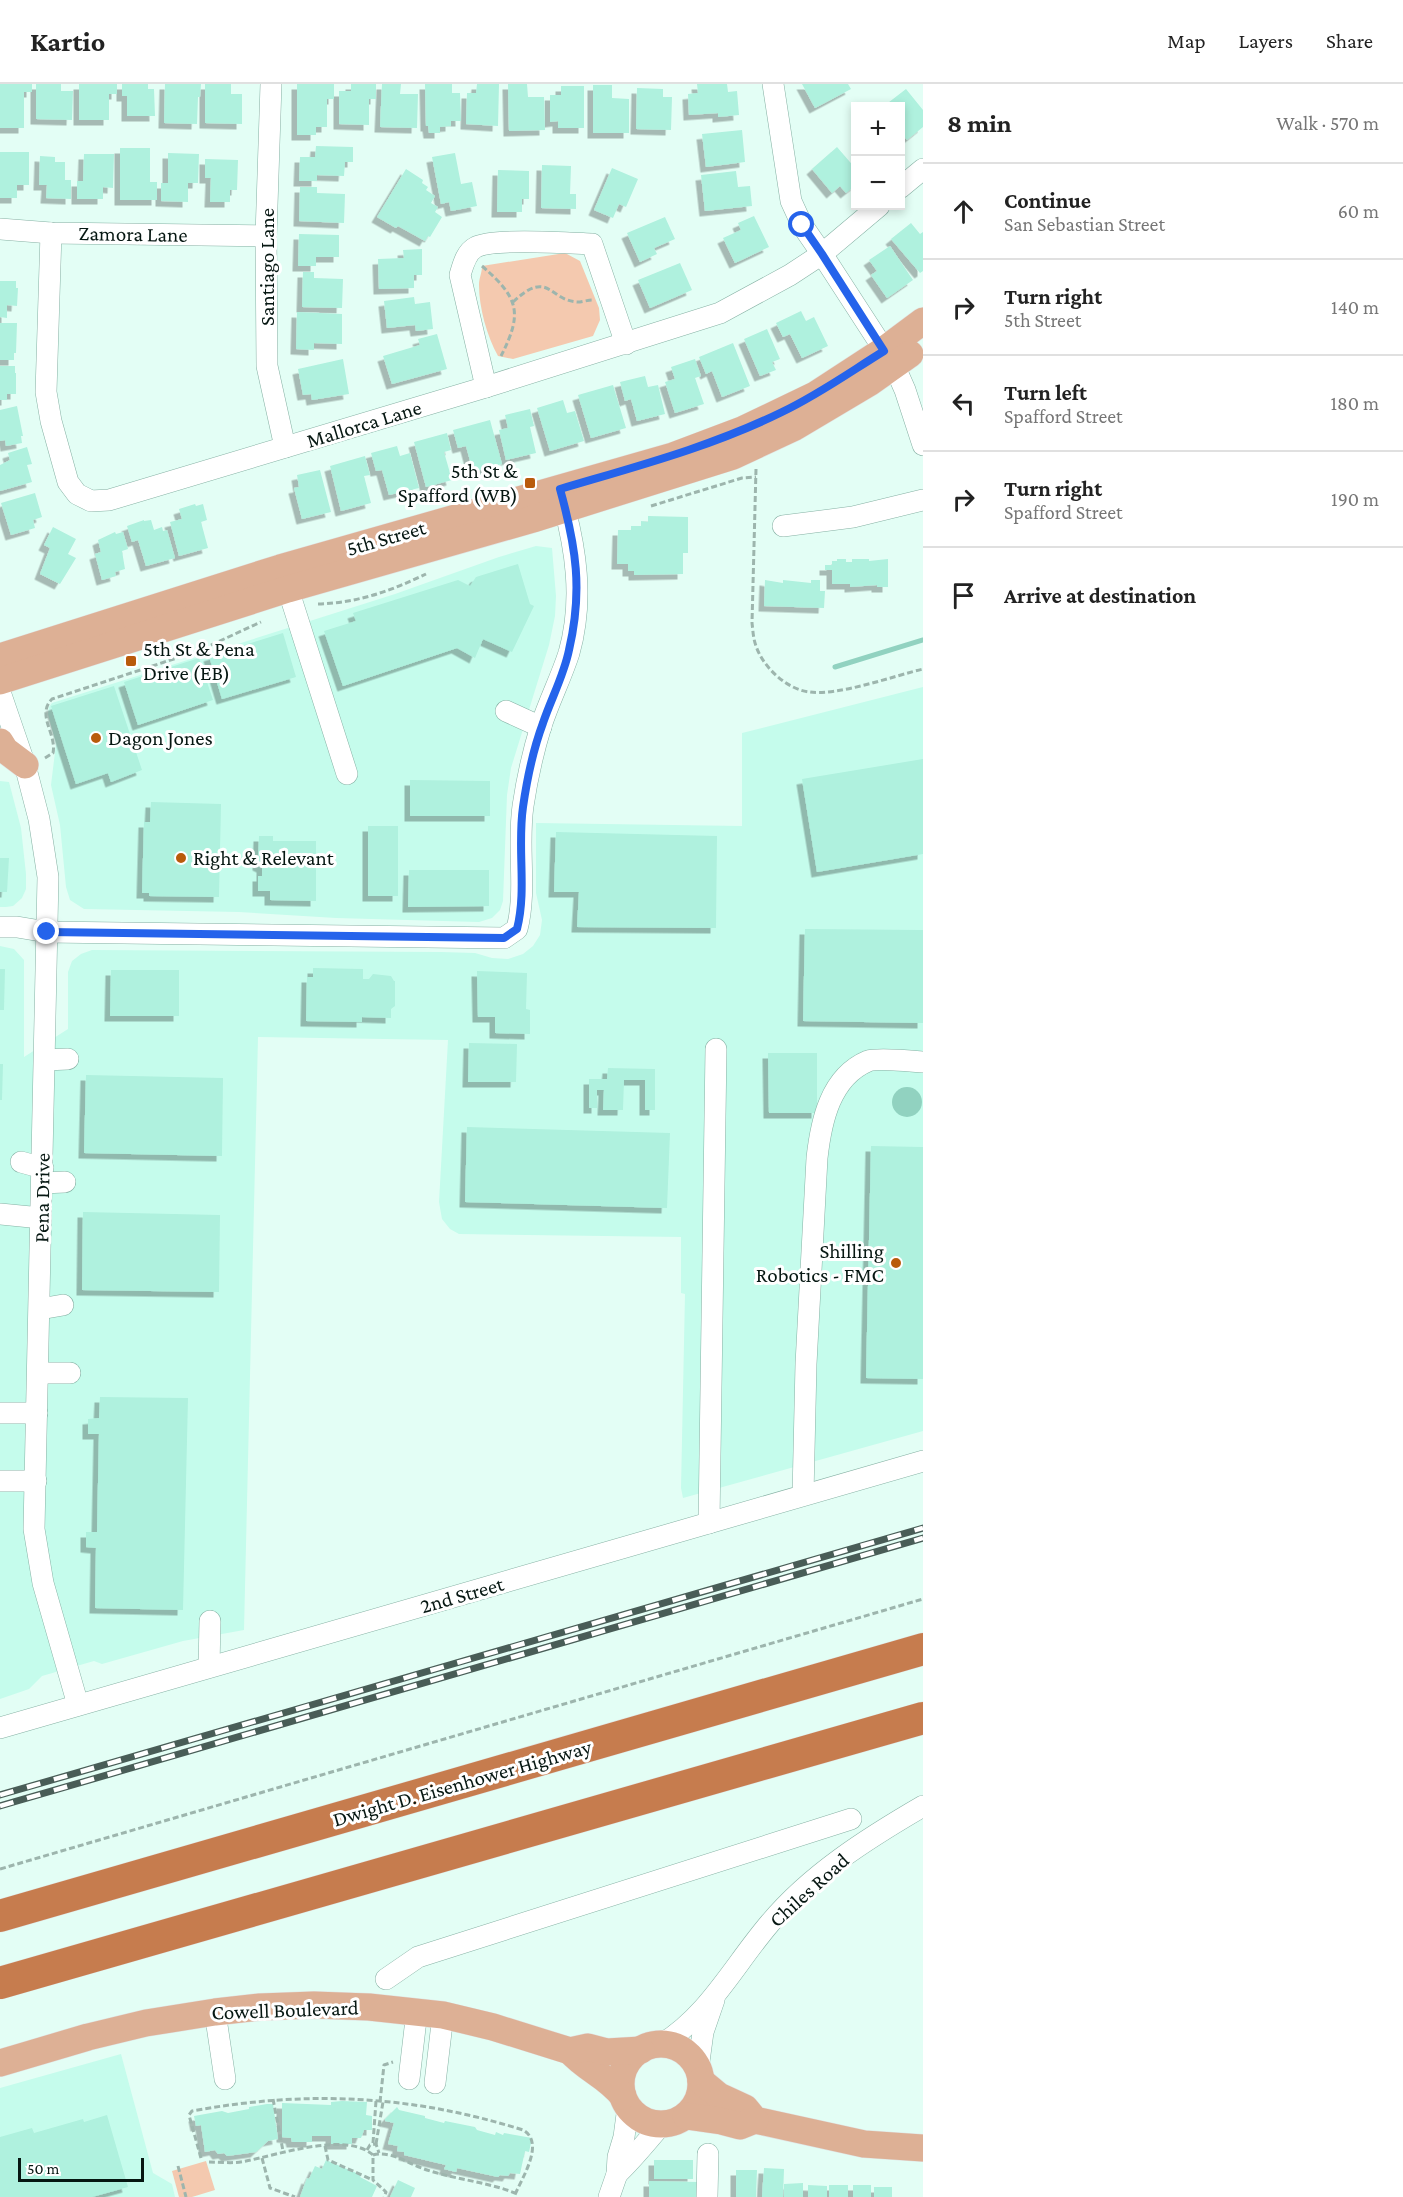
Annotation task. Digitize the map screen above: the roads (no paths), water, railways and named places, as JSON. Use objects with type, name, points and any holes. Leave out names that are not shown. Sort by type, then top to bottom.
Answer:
[{"type":"highway","name":"Dwight D. Eisenhower Highway","points":[[0,1916],[923,1649]]},
{"type":"highway","points":[[0,1983],[923,1718]]},
{"type":"main road","name":"5th Street","points":[[0,657],[279,568],[733,456],[795,427],[869,383],[923,321]]},
{"type":"main road","name":"5th Street","points":[[889,358],[923,344]]},
{"type":"main road","name":"5th Street","points":[[0,681],[290,596],[562,499]]},
{"type":"main road","points":[[0,742],[5,750],[34,762]]},
{"type":"main road","name":"Cowell Boulevard","points":[[0,2063],[88,2037],[146,2023],[260,2007],[314,2005],[430,2013],[493,2027],[570,2051],[588,2047],[607,2052],[651,2048]]},
{"type":"main road","points":[[755,2120],[745,2108],[719,2096],[699,2075],[690,2057],[680,2049],[651,2048],[631,2058],[624,2069],[621,2082],[626,2101],[637,2117],[649,2122],[721,2121],[740,2126],[755,2120],[864,2144],[923,2148]]},
{"type":"main road","name":"Cowell Boulevard","points":[[570,2051],[582,2065],[613,2083],[626,2101]]},
{"type":"main road","points":[[674,2120],[695,2106],[700,2094],[699,2075]]},
{"type":"street","name":"Santiago Lane","points":[[271,84],[266,236],[267,366],[285,447]]},
{"type":"street","points":[[773,84],[791,201],[802,225],[889,358],[905,390],[923,445]]},
{"type":"street","points":[[905,184],[923,169]]},
{"type":"street","name":"Mallorca Lane","points":[[51,233],[46,392],[51,422],[68,482],[77,494],[91,501],[109,500],[486,387],[720,313],[790,275],[822,254],[874,210]]},
{"type":"street","name":"Zamora Lane","points":[[0,229],[51,233],[266,236]]},
{"type":"street","points":[[486,387],[460,275],[464,259],[475,247],[496,242],[592,244],[626,344]]},
{"type":"street","points":[[0,927],[47,932],[504,938],[517,929],[521,912],[519,845],[529,771],[541,726],[569,652],[577,599],[577,567],[562,499]]},
{"type":"street","points":[[783,526],[853,517],[923,500]]},
{"type":"street","points":[[290,596],[347,774]]},
{"type":"street","name":"Pena Drive","points":[[0,692],[34,762],[39,819],[48,877],[34,1529],[43,1582],[78,1705]]},
{"type":"street","points":[[506,711],[541,726]]},
{"type":"street","points":[[710,1523],[716,1049]]},
{"type":"street","points":[[45,1060],[68,1059]]},
{"type":"street","points":[[803,1495],[806,1364],[820,1127],[831,1098],[846,1076],[869,1060],[923,1062]]},
{"type":"street","points":[[21,1162],[42,1176],[65,1182]]},
{"type":"street","points":[[0,1214],[42,1218]]},
{"type":"street","points":[[40,1309],[63,1305]]},
{"type":"street","points":[[38,1373],[70,1373]]},
{"type":"street","points":[[0,1413],[37,1413]]},
{"type":"street","name":"2nd Street","points":[[0,1728],[923,1461]]},
{"type":"street","points":[[0,1481],[36,1481]]},
{"type":"street","points":[[209,1667],[210,1621]]},
{"type":"street","name":"Chiles Road","points":[[715,1996],[771,1921],[815,1880],[877,1833],[923,1806]]},
{"type":"street","points":[[386,1979],[418,1957],[851,1819]]},
{"type":"street","points":[[651,2048],[679,2034],[715,1996]]},
{"type":"street","points":[[699,2075],[702,2039],[715,1996]]},
{"type":"street","points":[[215,2012],[225,2079]]},
{"type":"street","points":[[409,2079],[430,2013]]},
{"type":"street","points":[[430,2013],[435,2083]]},
{"type":"street","points":[[609,2197],[617,2174],[618,2157],[624,2137],[626,2101]]},
{"type":"street","points":[[617,2174],[630,2162],[638,2150],[674,2120]]},
{"type":"street","points":[[707,2197],[708,2154]]},
{"type":"waterway","points":[[835,667],[923,640]]},
{"type":"railway","points":[[0,1795],[923,1528]]},
{"type":"railway","points":[[0,1806],[923,1538]]},
{"type":"place","name":"5th St & Spafford (WB)","points":[[530,483]]},
{"type":"place","name":"5th St & Pena Drive (EB)","points":[[131,661]]},
{"type":"place","name":"Dagon Jones","points":[[96,738]]},
{"type":"place","name":"Right & Relevant","points":[[181,858]]},
{"type":"place","name":"Shilling Robotics - FMC","points":[[896,1263]]}]
